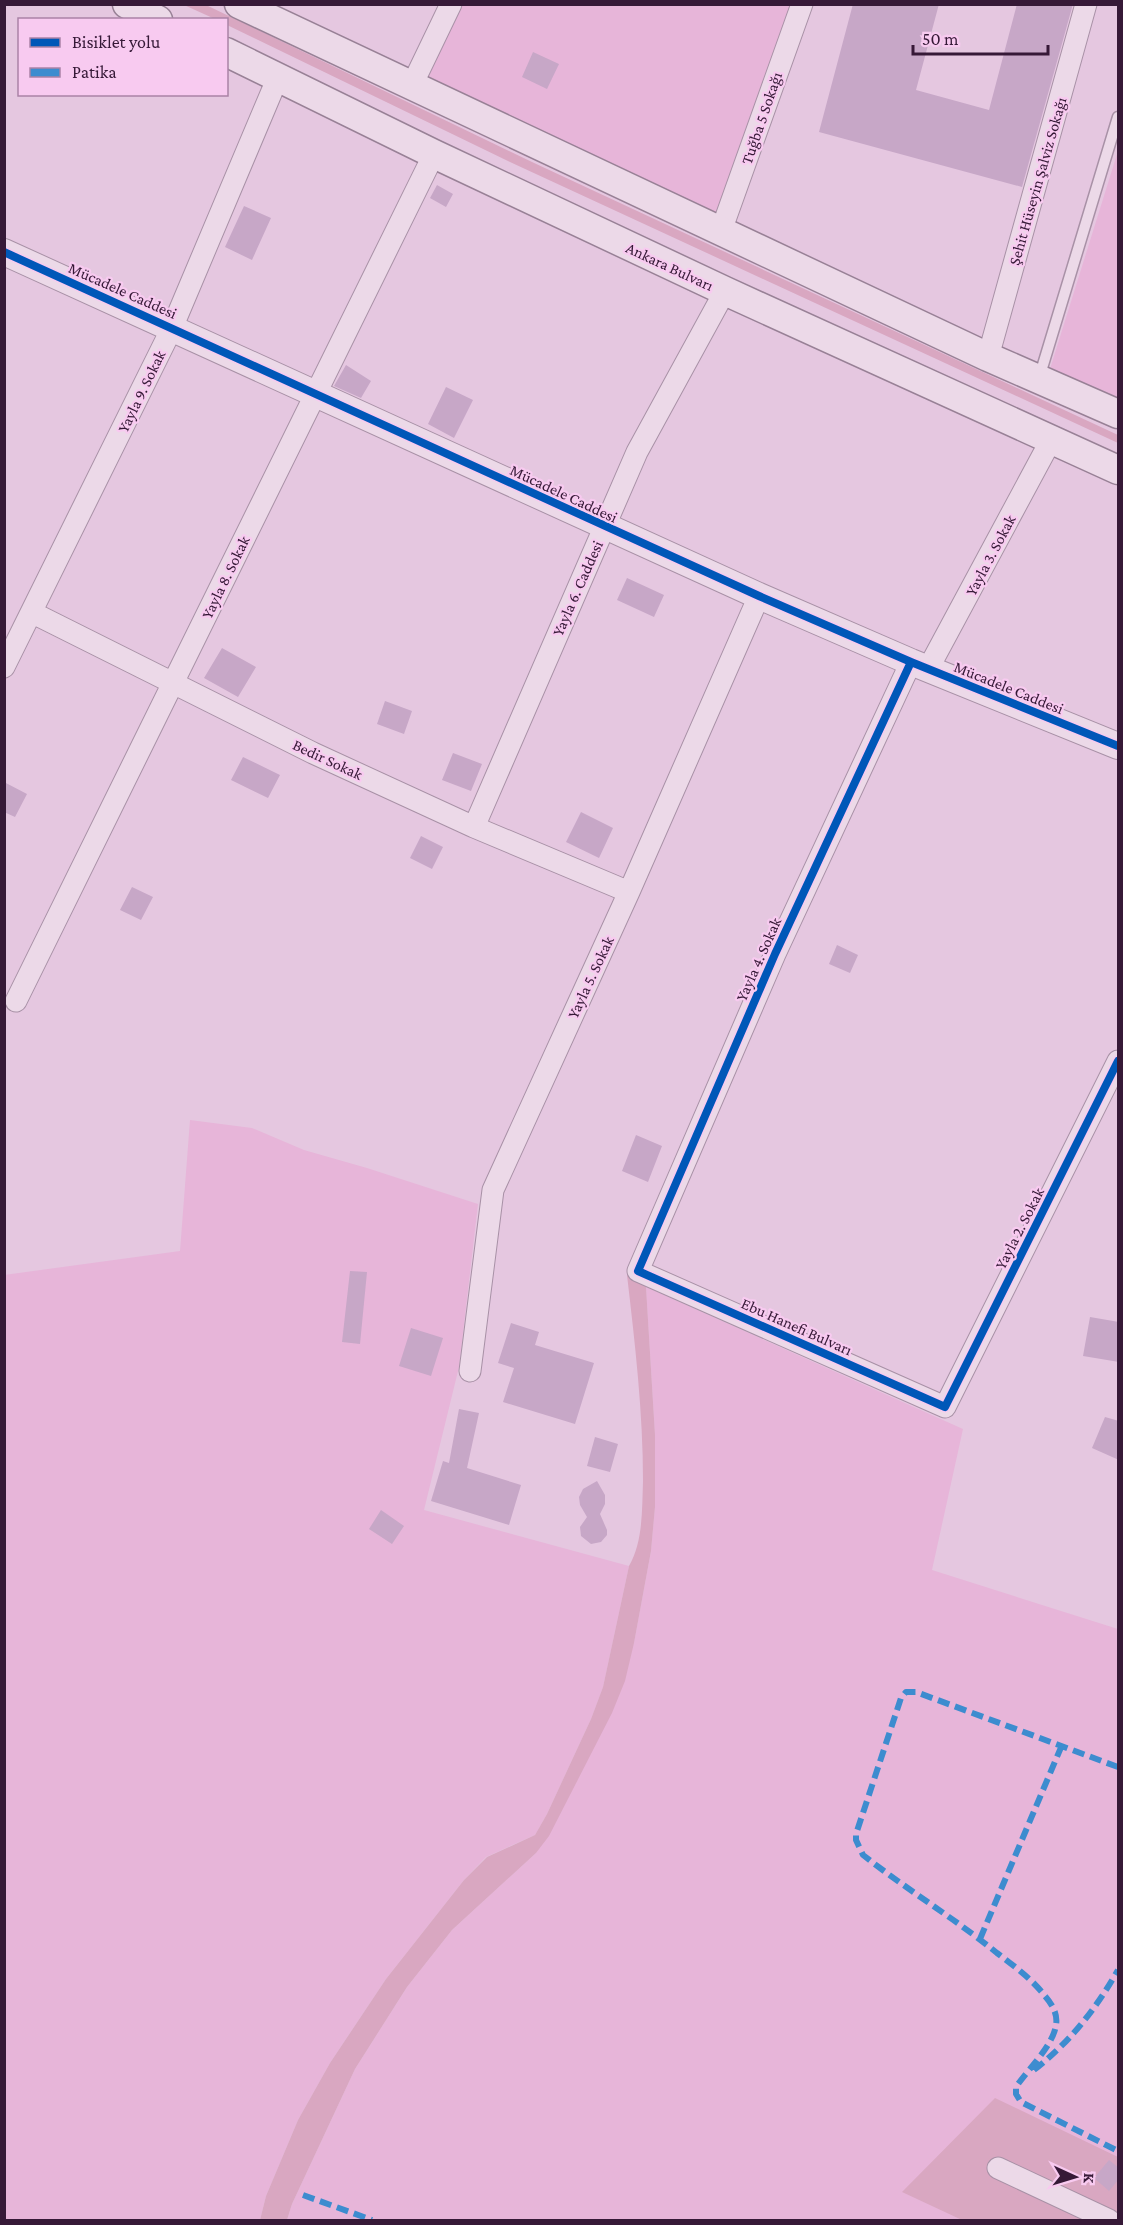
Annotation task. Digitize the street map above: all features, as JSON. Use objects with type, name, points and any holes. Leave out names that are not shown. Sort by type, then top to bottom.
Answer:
[{"type":"main road","points":[[127,4],[154,18]]},
{"type":"main road","points":[[239,4],[988,357],[1119,414]]},
{"type":"main road","name":"Ankara Bulvarı","points":[[228,53],[725,291],[1119,470]]},
{"type":"street","points":[[412,86],[451,4]]},
{"type":"street","name":"Tuğba 5 Sokağı","points":[[721,231],[802,4]]},
{"type":"street","name":"Şehit Hüseyin Şalviz Sokağı","points":[[988,357],[1086,4]]},
{"type":"street","name":"Yayla 9. Sokak","points":[[4,667],[33,613],[172,328],[278,77]]},
{"type":"street","name":"Yayla 8. Sokak","points":[[16,1001],[434,153]]},
{"type":"street","name":"Mücadele Caddesi","points":[[4,252],[759,596],[1119,746]]},
{"type":"street","name":"Yayla 6. Caddesi","points":[[474,826],[637,452],[725,291]]},
{"type":"street","name":"Yayla 3. Sokak","points":[[920,665],[1051,440]]},
{"type":"street","name":"Yayla 5. Sokak","points":[[470,1371],[493,1190],[629,892],[759,596]]},
{"type":"street","name":"Bedir Sokak","points":[[33,613],[314,753],[474,826],[629,892]]},
{"type":"street","name":"Yayla 4. Sokak","points":[[638,1270],[775,954],[920,665]]},
{"type":"street","name":"Yayla 2. Sokak","points":[[945,1407],[1119,1061]]},
{"type":"street","name":"Ebu Hanefi Bulvarı","points":[[638,1270],[945,1407]]},
{"type":"street","points":[[998,2168],[1109,2220]]},
{"type":"lane","points":[[1038,379],[1119,117]]},
{"type":"shaded area","points":[[184,5],[206,5],[532,162],[1118,435],[1118,443],[510,162],[228,25],[228,18],[213,18]]},
{"type":"shaded area","points":[[459,5],[792,5],[715,216],[535,132],[426,75]]},
{"type":"shaded area","points":[[1118,151],[1118,401],[1050,369]]},
{"type":"shaded area","points":[[190,1120],[252,1128],[304,1150],[478,1204],[459,1367],[424,1510],[629,1566],[603,1687],[591,1719],[547,1814],[535,1835],[486,1857],[464,1880],[386,1979],[330,2063],[298,2120],[266,2196],[260,2220],[5,2220],[4,1275],[180,1251]]},
{"type":"shaded area","points":[[627,1275],[646,1287],[655,1435],[655,1507],[651,1551],[625,1681],[612,1713],[549,1836],[536,1853],[452,1930],[407,1987],[355,2069],[292,2204],[287,2220],[260,2220],[266,2196],[298,2120],[330,2063],[386,1979],[464,1880],[487,1857],[535,1835],[591,1719],[603,1687],[629,1566],[637,1547],[642,1514],[643,1455],[640,1404]]},
{"type":"shaded area","points":[[646,1287],[963,1429],[932,1570],[1118,1629],[1118,2220],[287,2220],[292,2204],[355,2069],[407,1987],[452,1930],[536,1853],[634,1643],[651,1551],[655,1507],[655,1435]]},
{"type":"shaded area","points":[[995,2098],[1118,2157],[1118,2220],[962,2220],[902,2192]]},
{"type":"building","points":[[853,4],[939,4],[916,90],[989,110],[1017,4],[1073,4],[1022,187],[819,132]]},
{"type":"building","points":[[533,52],[559,64],[547,89],[522,77]]},
{"type":"building","points":[[437,185],[453,194],[446,207],[430,198]]},
{"type":"building","points":[[244,206],[271,218],[252,260],[225,247]]},
{"type":"building","points":[[346,365],[371,381],[361,398],[334,386]]},
{"type":"building","points":[[446,387],[473,400],[454,438],[428,424]]},
{"type":"building","points":[[627,578],[664,595],[654,617],[617,600]]},
{"type":"building","points":[[222,648],[256,667],[238,697],[204,678]]},
{"type":"building","points":[[385,701],[412,711],[404,734],[377,724]]},
{"type":"building","points":[[453,753],[482,764],[471,791],[442,780]]},
{"type":"building","points":[[243,757],[280,775],[268,798],[231,780]]},
{"type":"building","points":[[4,782],[27,794],[15,817],[4,812]]},
{"type":"building","points":[[581,812],[613,828],[599,858],[566,842]]},
{"type":"building","points":[[421,836],[443,847],[432,869],[410,858]]},
{"type":"building","points":[[132,887],[153,897],[141,920],[120,910]]},
{"type":"building","points":[[837,945],[858,955],[850,973],[829,964]]},
{"type":"building","points":[[636,1135],[662,1146],[648,1182],[622,1171]]},
{"type":"building","points":[[350,1271],[367,1272],[360,1344],[342,1342]]},
{"type":"building","points":[[1090,1317],[1119,1322],[1119,1362],[1083,1356]]},
{"type":"building","points":[[511,1323],[539,1332],[535,1345],[594,1363],[575,1424],[503,1402],[514,1368],[498,1363]]},
{"type":"building","points":[[411,1328],[443,1338],[431,1376],[399,1366]]},
{"type":"building","points":[[459,1409],[479,1413],[467,1468],[521,1485],[509,1525],[431,1501],[443,1461],[449,1463]]},
{"type":"building","points":[[1105,1417],[1119,1421],[1119,1460],[1092,1448]]},
{"type":"building","points":[[595,1437],[618,1444],[610,1472],[587,1466]]},
{"type":"building","points":[[597,1481],[605,1495],[605,1504],[600,1514],[607,1535],[601,1542],[591,1544],[581,1536],[580,1527],[587,1517],[580,1505],[579,1497],[583,1489]]},
{"type":"building","points":[[381,1510],[404,1526],[392,1544],[369,1529]]},
{"type":"building","points":[[1109,2160],[1119,2168],[1119,2179],[1109,2191],[1094,2178]]},
{"type":"marked path","points":[[1118,1767],[916,1692],[906,1692],[901,1698],[856,1834],[856,1840],[863,1855],[1016,1968],[1048,1999],[1055,2013],[1054,2033],[1045,2049],[1016,2087],[1016,2094],[1021,2102],[1118,2151]]},
{"type":"marked path","points":[[980,1939],[1062,1745]]},
{"type":"marked path","points":[[1034,2070],[1081,2024],[1101,1998],[1118,1970]]},
{"type":"marked path","points":[[303,2195],[372,2220]]},
{"type":"cycle path","points":[[4,252],[759,596],[911,662],[1118,746]]},
{"type":"cycle path","points":[[911,662],[775,954],[638,1271],[945,1407],[1118,1061]]}]
